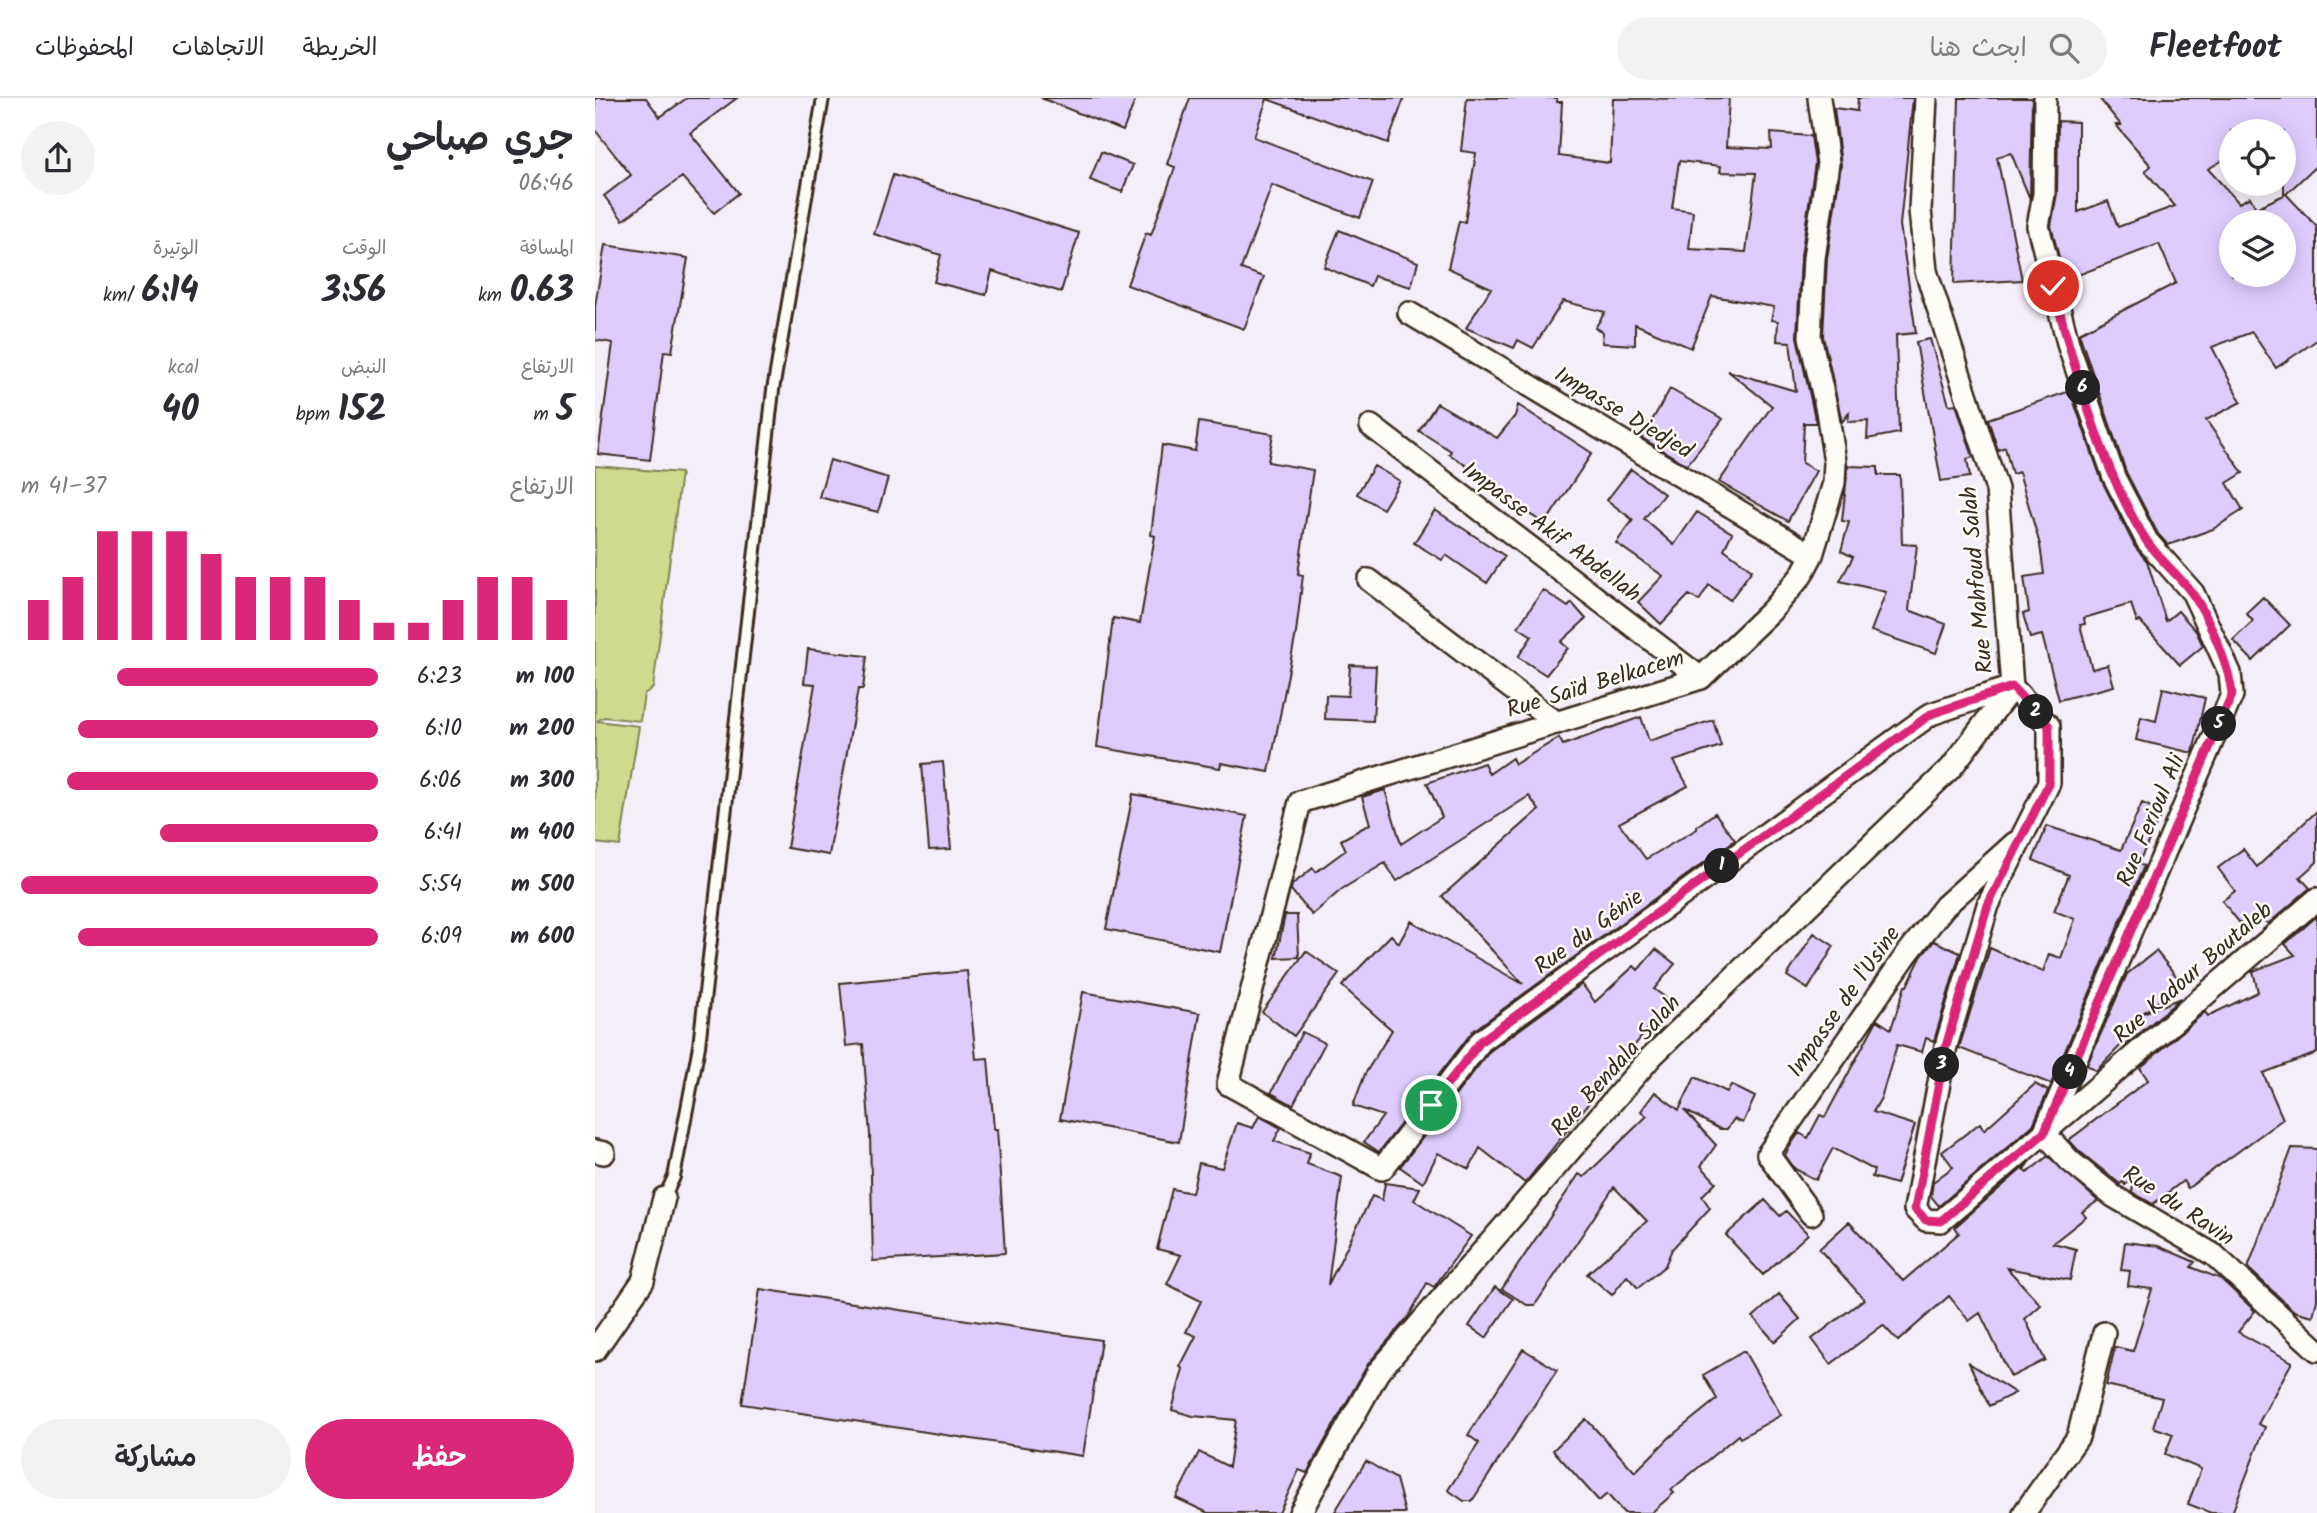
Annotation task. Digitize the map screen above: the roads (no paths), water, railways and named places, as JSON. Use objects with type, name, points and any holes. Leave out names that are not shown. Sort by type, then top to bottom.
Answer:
[{"type":"street","name":"Rue Saïd Belkacem","points":[[1229,1084],[1300,802],[1701,678],[1771,611],[1801,576],[1812,555],[1834,483],[1835,462],[1827,411],[1809,337],[1814,258],[1828,163],[1819,98]]},
{"type":"street","name":"Rue Mahfoud Salah","points":[[1926,98],[1920,209],[1926,271],[1997,489],[2012,687],[2049,726],[2049,783],[1988,905],[1946,1046],[1915,1209],[1926,1220],[1941,1221]]},
{"type":"street","name":"Rue Ferioul Ali","points":[[2044,1133],[2232,695],[2231,673],[2193,593],[2147,541],[2114,477],[2069,347],[2038,226],[2044,194],[2045,98]]},
{"type":"street","name":"Impasse Djedjed","points":[[1409,313],[1812,555]]},
{"type":"street","name":"Impasse Akif Abdellah","points":[[1371,426],[1701,678]]},
{"type":"street","points":[[1369,580],[1557,723]]},
{"type":"street","name":"Rue du Génie","points":[[1229,1084],[1382,1169],[1481,1041],[1931,714],[2012,687]]},
{"type":"street","name":"Rue Bendala Salah","points":[[1300,1513],[1378,1372],[1651,1057],[1951,768],[2012,687]]},
{"type":"street","name":"Impasse de l'Usine","points":[[1811,1214],[1768,1154],[1907,954],[1945,906],[2025,834]]},
{"type":"street","name":"Rue Kadour Boutaleb","points":[[1941,1221],[2317,899]]},
{"type":"street","name":"Rue du Ravin","points":[[2044,1133],[2070,1161],[2113,1196],[2214,1255],[2317,1350]]},
{"type":"street","points":[[595,1350],[643,1282],[664,1198]]},
{"type":"street","points":[[2024,1513],[2078,1437],[2104,1333]]},
{"type":"lane","points":[[664,1198],[674,1177],[699,1045],[773,390],[823,98]]}]
